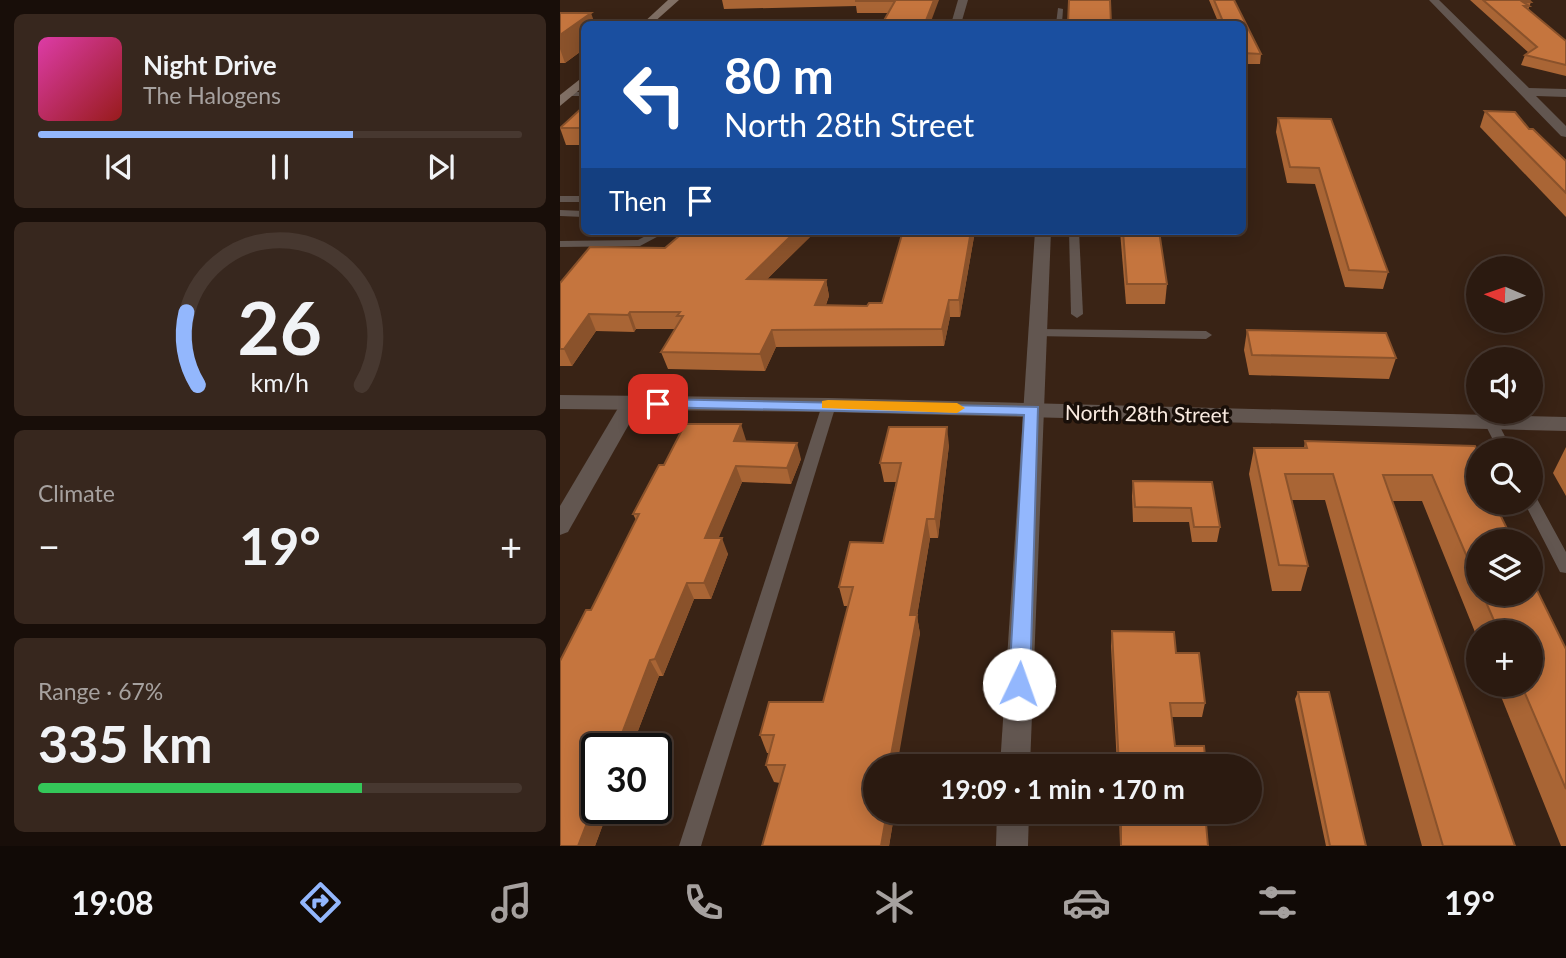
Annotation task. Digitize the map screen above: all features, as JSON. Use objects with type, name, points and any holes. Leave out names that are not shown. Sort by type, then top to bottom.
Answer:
[{"type":"main road","points":[[650,21],[674,0]]},
{"type":"main road","points":[[565,98],[581,83]]},
{"type":"street","points":[[957,21],[963,0]]},
{"type":"street","points":[[1434,0],[1566,133]]},
{"type":"street","points":[[1525,92],[1566,93]]},
{"type":"street","points":[[1016,754],[1043,235]]},
{"type":"street","name":"North 28th Street","points":[[560,402],[829,405],[1466,421]]},
{"type":"street","points":[[560,526],[631,403]]},
{"type":"street","name":"North 28th Street","points":[[1543,423],[1566,424]]},
{"type":"street","points":[[1012,846],[1013,824]]},
{"type":"lane","points":[[1059,21],[1060,9]]},
{"type":"lane","points":[[560,199],[581,199]]},
{"type":"lane","points":[[560,213],[581,214]]},
{"type":"lane","points":[[560,244],[640,243],[655,235]]},
{"type":"lane","points":[[1074,235],[1077,313]]},
{"type":"lane","points":[[1037,333],[1206,335]]},
{"type":"lane","points":[[690,846],[829,405]]},
{"type":"lane","points":[[1538,515],[1566,567]]},
{"type":"building","points":[[934,0],[926,21],[884,21],[895,1],[856,1]]},
{"type":"building","points":[[1069,0],[1110,0],[1111,21],[1068,21]]},
{"type":"building","points":[[1214,0],[1234,0],[1244,21],[1223,21]]},
{"type":"building","points":[[1483,0],[1529,0],[1531,2],[1523,2],[1529,6],[1524,6],[1566,41],[1566,65],[1525,55],[1537,47]]},
{"type":"building","points":[[560,13],[591,13],[560,35]]},
{"type":"building","points":[[1246,24],[1261,54],[1246,53]]},
{"type":"building","points":[[581,109],[581,128],[560,128]]},
{"type":"building","points":[[1485,111],[1515,112],[1529,129],[1533,129],[1566,161],[1566,193]]},
{"type":"building","points":[[1278,118],[1331,119],[1388,272],[1349,270],[1319,168],[1290,167]]},
{"type":"building","points":[[680,235],[792,235],[747,279],[826,280],[815,305],[867,306],[869,303],[882,303],[902,235],[970,235],[959,300],[949,300],[942,329],[772,330],[760,354],[661,352],[683,316],[677,316],[680,312],[589,314],[564,349],[560,349],[560,283],[590,247],[665,248]]},
{"type":"building","points":[[1123,235],[1160,235],[1167,284],[1127,284]]},
{"type":"building","points":[[1247,330],[1386,333],[1396,358],[1252,355]]},
{"type":"building","points":[[685,424],[741,424],[734,441],[797,443],[787,468],[736,466],[705,538],[722,538],[704,583],[687,583],[655,659],[650,660],[622,733],[581,733],[581,824],[587,824],[578,846],[560,846],[560,661],[586,610],[591,610],[639,514],[633,514],[659,465],[664,465]]},
{"type":"building","points":[[889,427],[947,427],[935,519],[927,519],[910,615],[917,615],[891,754],[863,754],[863,824],[885,824],[881,846],[762,846],[785,765],[766,765],[774,735],[760,735],[769,702],[823,702],[853,587],[839,587],[850,542],[883,543],[901,463],[880,463]]},
{"type":"building","points":[[1305,441],[1466,446],[1466,515],[1500,515],[1507,529],[1466,529],[1466,555],[1432,475],[1383,475],[1515,846],[1443,846],[1333,474],[1285,474],[1308,566],[1279,565],[1254,448],[1307,448]]},
{"type":"building","points":[[1133,481],[1212,482],[1220,527],[1194,527],[1191,508],[1135,507]]},
{"type":"building","points":[[1543,602],[1566,649],[1566,789],[1527,697],[1543,697],[1543,620],[1494,620],[1488,606],[1543,606]]},
{"type":"building","points":[[1112,631],[1174,632],[1176,653],[1199,653],[1205,703],[1170,703],[1175,746],[1204,746],[1205,754],[1118,754]]},
{"type":"building","points":[[1298,692],[1329,692],[1366,846],[1330,846]]},
{"type":"building","points":[[1121,824],[1206,824],[1208,846],[1121,846]]},
{"type":"slow traffic","points":[[828,405],[957,408]]},
{"type":"route","points":[[658,404],[829,405],[1032,411],[1019,684]]}]
